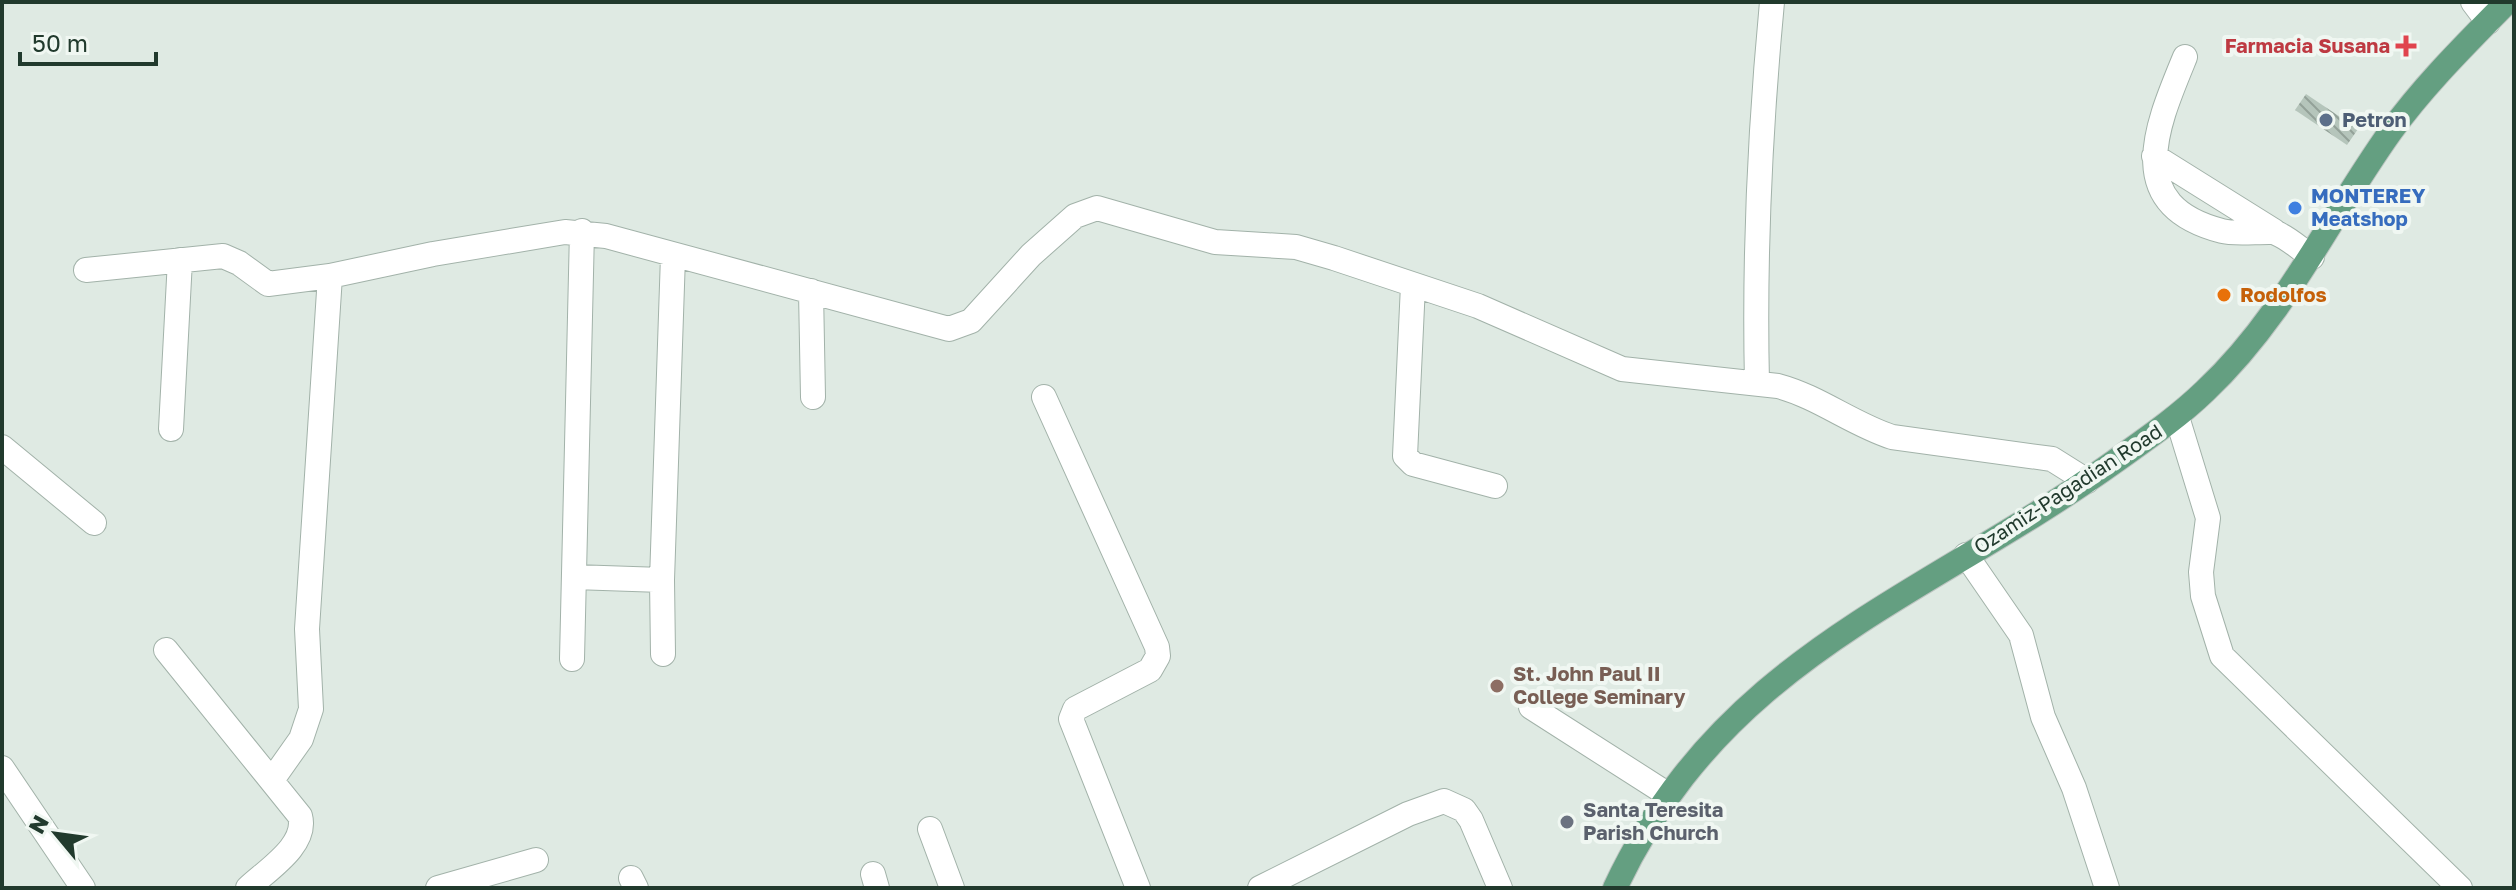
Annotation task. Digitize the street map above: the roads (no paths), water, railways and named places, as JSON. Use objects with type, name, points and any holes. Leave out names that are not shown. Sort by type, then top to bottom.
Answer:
[{"type":"main road","name":"Ozamiz-Pagadian Road","points":[[1615,888],[1667,794],[1722,728],[1800,661],[2087,481],[2177,417],[2233,364],[2263,329],[2312,257],[2391,131],[2422,91],[2507,2]]},
{"type":"street","points":[[1757,383],[1755,301],[1760,127],[1772,2]]},
{"type":"street","points":[[2473,2],[2488,22]]},
{"type":"street","points":[[2185,57],[2157,128],[2154,156],[2159,191],[2174,208],[2218,230],[2246,235],[2274,231]]},
{"type":"street","points":[[2154,156],[2312,257]]},
{"type":"street","points":[[86,270],[228,257],[268,284],[330,276],[433,254],[582,231],[939,327],[960,326],[971,321],[1031,255],[1075,216],[1097,208],[1215,242],[1296,247],[1517,321],[1622,369],[1757,383],[1799,392],[1871,430],[1892,437],[2052,459],[2087,481]]},
{"type":"street","points":[[572,659],[582,231]]},
{"type":"street","points":[[663,654],[662,580],[673,256]]},
{"type":"street","points":[[171,429],[180,260]]},
{"type":"street","points":[[272,780],[301,739],[311,709],[307,629],[330,276]]},
{"type":"street","points":[[1413,285],[1405,456],[1413,464],[1495,486]]},
{"type":"street","points":[[811,291],[813,397]]},
{"type":"street","points":[[1044,397],[1157,647],[1158,656],[1150,670],[1075,709],[1071,719],[1138,888]]},
{"type":"street","points":[[2177,417],[2208,518],[2201,572],[2203,596],[2222,656],[2285,714],[2460,888]]},
{"type":"street","points":[[2,447],[94,523]]},
{"type":"street","points":[[1966,555],[2021,635],[2043,717],[2074,788],[2107,888]]},
{"type":"street","points":[[574,577],[662,580]]},
{"type":"street","points":[[166,650],[300,816],[301,835],[248,888]]},
{"type":"street","points":[[1531,707],[1667,794]]},
{"type":"street","points":[[2,768],[83,888]]},
{"type":"street","points":[[1260,888],[1408,814],[1444,801],[1464,810],[1471,820],[1500,888]]},
{"type":"street","points":[[930,829],[952,888]]},
{"type":"street","points":[[438,888],[536,860]]},
{"type":"place","name":"Farmacia Susana","points":[[2406,46]]},
{"type":"place","name":"Petron","points":[[2326,120]]},
{"type":"place","name":"MONTEREY Meatshop","points":[[2295,208]]},
{"type":"place","name":"Rodolfos","points":[[2224,295]]},
{"type":"place","name":"St. John Paul II College Seminary","points":[[1497,686]]},
{"type":"place","name":"Santa Teresita Parish Church","points":[[1567,822]]}]
